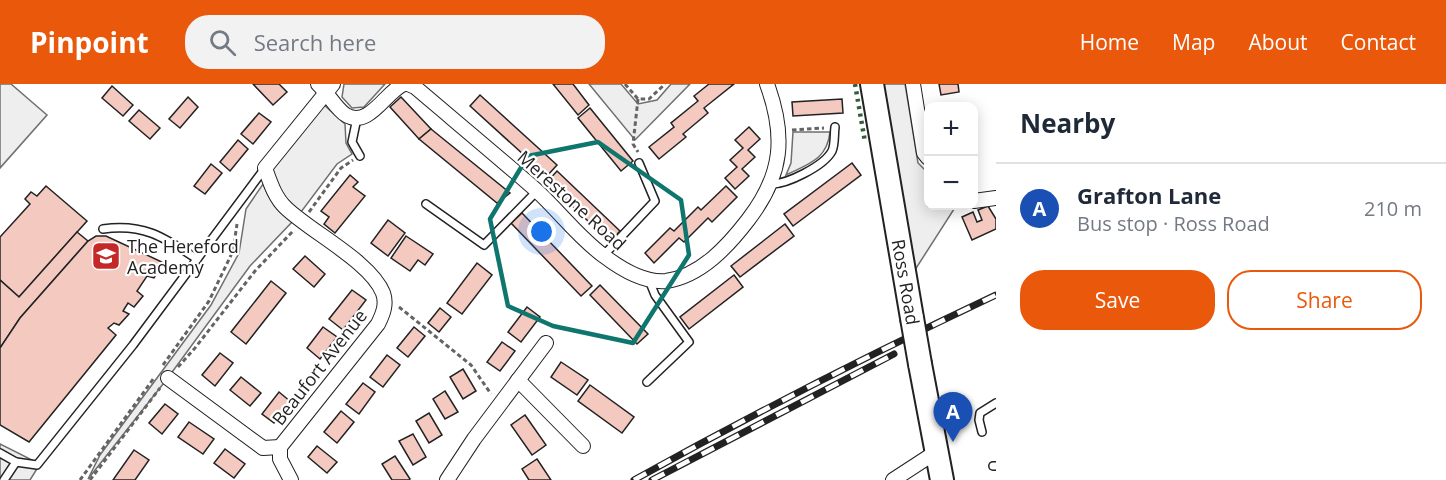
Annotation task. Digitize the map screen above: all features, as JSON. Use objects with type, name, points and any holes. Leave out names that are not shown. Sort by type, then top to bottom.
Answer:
[{"type":"highway","name":"Ross Road","points":[[872,84],[942,480]]},
{"type":"street","points":[[265,168],[326,86],[346,115],[357,118],[365,117],[397,87],[406,84]]},
{"type":"street","name":"Merestone Road","points":[[406,84],[415,87],[537,191],[603,256],[630,273],[650,280],[665,281],[684,276],[709,262],[750,217],[770,184],[779,156],[780,130],[767,84]]},
{"type":"street","points":[[913,84],[924,153],[926,156]]},
{"type":"street","name":"Beaufort Avenue","points":[[265,168],[273,189],[285,207],[363,268],[376,280],[384,295],[384,312],[378,324],[280,447],[280,459],[291,480]]},
{"type":"street","points":[[978,200],[996,198]]},
{"type":"street","points":[[447,480],[498,406],[546,343]]},
{"type":"street","points":[[161,374],[263,448],[280,447]]},
{"type":"street","points":[[518,380],[583,446]]},
{"type":"street","points":[[893,480],[936,452]]},
{"type":"lane","points":[[357,118],[352,142],[360,156]]},
{"type":"lane","points":[[770,184],[787,182],[823,160],[832,151],[835,127]]},
{"type":"lane","points":[[603,256],[655,201],[639,164]]},
{"type":"lane","points":[[0,453],[16,462],[37,465],[133,345],[265,168]]},
{"type":"lane","points":[[426,204],[484,245],[537,191]]},
{"type":"lane","points":[[103,229],[150,231],[197,259]]},
{"type":"lane","points":[[647,382],[689,342],[655,295],[650,280]]},
{"type":"lane","points":[[982,432],[980,413],[996,403]]},
{"type":"lane","points":[[4,480],[16,462]]},
{"type":"path","points":[[625,84],[638,99],[633,144],[643,159],[639,164]]},
{"type":"path","points":[[638,99],[649,99],[665,84]]},
{"type":"path","points":[[780,130],[835,127]]},
{"type":"path","points":[[80,480],[161,374],[195,348],[255,271],[303,221],[341,168],[360,156]]},
{"type":"path","points":[[90,480],[209,301],[232,251],[238,218]]},
{"type":"path","points":[[384,295],[471,365],[498,406]]},
{"type":"highlighted area","points":[[598,142],[681,200],[689,255],[633,343],[553,326],[508,306],[490,219],[528,156]]},
{"type":"shaded area","points":[[0,84],[11,84],[47,115],[0,168]]},
{"type":"shaded area","points":[[344,84],[385,84],[364,107],[352,108],[342,97]]},
{"type":"shaded area","points":[[589,84],[621,84],[638,104],[657,100],[671,84],[690,84],[635,140]]},
{"type":"shaded area","points":[[880,84],[905,84],[918,163],[924,169],[924,210],[953,210],[913,273]]},
{"type":"shaded area","points":[[323,104],[345,124],[346,143],[352,154],[337,164],[301,212],[283,193],[272,169]]},
{"type":"shaded area","points":[[793,132],[830,132],[821,155],[809,164],[786,175],[791,163]]},
{"type":"shaded area","points":[[263,184],[275,205],[292,222],[250,266],[167,379],[88,479],[100,455],[211,305],[239,253],[246,209]]},
{"type":"shaded area","points":[[0,444],[40,464],[30,480],[0,480]]},
{"type":"building","points":[[253,84],[279,84],[287,92],[273,105]]},
{"type":"building","points":[[553,84],[573,84],[589,105],[578,115]]},
{"type":"building","points":[[709,84],[734,84],[704,108],[708,113],[683,134],[686,137],[659,159],[649,147],[674,127],[671,123],[698,101],[694,96]]},
{"type":"building","points":[[939,84],[958,84],[959,92],[941,95]]},
{"type":"building","points":[[112,86],[133,105],[123,116],[102,98]]},
{"type":"building","points":[[480,95],[557,165],[547,176],[470,106]]},
{"type":"building","points":[[188,97],[198,107],[180,128],[169,119]]},
{"type":"building","points":[[401,97],[431,129],[419,139],[390,107]]},
{"type":"building","points":[[842,99],[843,113],[793,116],[792,102]]},
{"type":"building","points":[[590,108],[633,161],[621,171],[578,118]]},
{"type":"building","points":[[139,110],[160,128],[150,139],[129,121]]},
{"type":"building","points":[[259,113],[271,122],[253,144],[241,134]]},
{"type":"building","points":[[749,127],[760,139],[748,150],[755,157],[742,169],[749,176],[735,189],[725,178],[737,167],[730,160],[743,148],[735,140]]},
{"type":"building","points":[[431,129],[510,193],[497,203],[419,139]]},
{"type":"building","points":[[238,140],[248,149],[230,171],[220,162]]},
{"type":"building","points":[[852,163],[861,175],[793,226],[784,214]]},
{"type":"building","points":[[211,164],[222,173],[205,194],[194,186]]},
{"type":"building","points":[[557,171],[620,231],[610,242],[547,182]]},
{"type":"building","points":[[350,175],[358,182],[353,187],[365,196],[335,233],[324,224],[329,217],[321,211]]},
{"type":"building","points":[[46,186],[87,221],[19,297],[0,280],[0,237],[30,204],[25,199],[31,192],[37,196]]},
{"type":"building","points":[[726,186],[737,197],[712,222],[708,218],[684,242],[679,238],[654,263],[645,253],[670,228],[674,231],[698,207],[701,210]]},
{"type":"building","points":[[988,206],[996,219],[996,229],[972,240],[962,217],[973,212],[977,222],[982,220],[978,210]]},
{"type":"building","points":[[522,213],[592,286],[581,296],[511,223]]},
{"type":"building","points":[[388,220],[405,233],[388,256],[371,243]]},
{"type":"building","points":[[785,224],[794,236],[740,277],[731,266]]},
{"type":"building","points":[[77,232],[88,241],[20,318],[0,348],[0,280],[19,297]]},
{"type":"building","points":[[96,236],[106,236],[164,263],[154,278],[147,276],[137,291],[143,296],[134,307],[128,303],[123,311],[129,314],[119,325],[114,323],[108,328],[116,335],[29,442],[0,425],[0,348],[20,318],[88,241]]},
{"type":"building","points":[[406,236],[433,254],[425,265],[418,260],[410,271],[391,258]]},
{"type":"building","points":[[305,256],[325,274],[314,287],[293,269]]},
{"type":"building","points":[[477,263],[492,275],[462,314],[447,303]]},
{"type":"building","points":[[734,275],[743,287],[689,329],[680,317]]},
{"type":"building","points":[[271,281],[286,293],[246,344],[231,332]]},
{"type":"building","points":[[600,285],[648,334],[637,344],[590,295]]},
{"type":"building","points":[[352,290],[366,300],[343,330],[329,319]]},
{"type":"building","points":[[527,307],[540,317],[521,342],[508,332]]},
{"type":"building","points":[[440,308],[451,317],[439,332],[428,323]]},
{"type":"building","points":[[323,327],[337,337],[320,359],[307,348]]},
{"type":"building","points":[[414,327],[425,336],[408,357],[397,348]]},
{"type":"building","points":[[502,342],[515,351],[500,371],[487,362]]},
{"type":"building","points":[[220,353],[233,363],[215,386],[202,375]]},
{"type":"building","points":[[387,355],[400,365],[383,387],[370,377]]},
{"type":"building","points":[[561,362],[588,380],[577,395],[551,377]]},
{"type":"building","points":[[463,369],[476,391],[463,399],[450,377]]},
{"type":"building","points":[[241,377],[261,393],[250,406],[230,390]]},
{"type":"building","points":[[363,383],[375,392],[359,414],[346,404]]},
{"type":"building","points":[[590,385],[634,417],[622,433],[578,401]]},
{"type":"building","points":[[445,391],[458,412],[445,419],[433,399]]},
{"type":"building","points":[[279,392],[291,402],[274,423],[262,414]]},
{"type":"building","points":[[165,404],[178,414],[162,434],[149,423]]},
{"type":"building","points":[[341,411],[354,422],[337,443],[324,432]]},
{"type":"building","points":[[429,413],[442,435],[429,443],[416,421]]},
{"type":"building","points":[[525,415],[546,445],[532,455],[511,425]]},
{"type":"building","points":[[189,422],[214,439],[203,454],[178,437]]},
{"type":"building","points":[[413,434],[426,457],[413,465],[399,441]]},
{"type":"building","points":[[317,446],[337,462],[327,473],[308,457]]},
{"type":"building","points":[[225,449],[245,464],[234,478],[214,463]]},
{"type":"building","points":[[134,450],[149,460],[135,480],[113,480]]},
{"type":"building","points":[[395,456],[409,480],[392,480],[382,464]]},
{"type":"building","points":[[537,459],[551,480],[529,480],[522,469]]},
{"type":"railway","points":[[634,480],[814,384],[996,295]]},
{"type":"railway","points":[[652,480],[894,354]]},
{"type":"hedge","points":[[855,84],[865,142]]},
{"type":"place","name":"The Hereford Academy","points":[[106,256]]},
{"type":"place","name":"Grafton Lane","points":[[953,442]]}]
